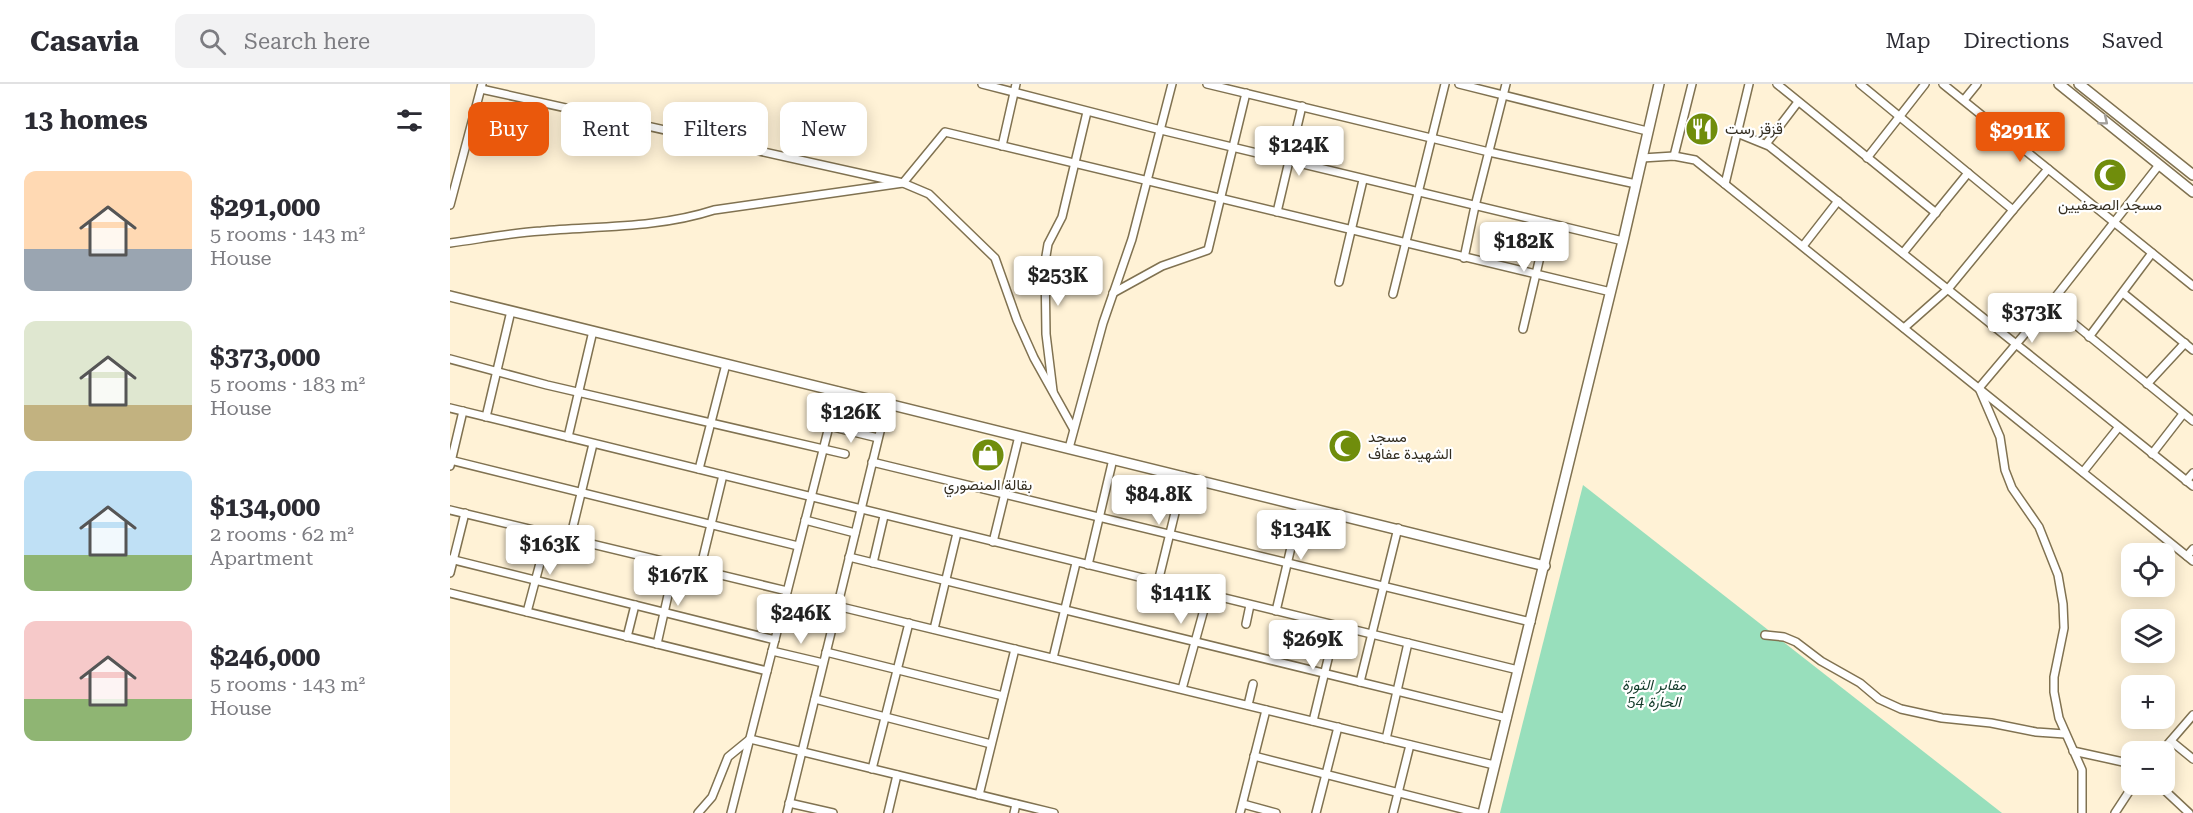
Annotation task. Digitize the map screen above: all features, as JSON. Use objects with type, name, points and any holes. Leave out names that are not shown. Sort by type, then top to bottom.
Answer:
[{"type":"main road","points":[[1483,813],[1545,566],[1659,84]]},
{"type":"main road","points":[[2059,84],[2193,192]]},
{"type":"main road","points":[[2079,84],[2193,176]]},
{"type":"main road","points":[[450,296],[1545,566]]},
{"type":"street","points":[[982,84],[1015,88],[1087,112],[1623,242]]},
{"type":"street","points":[[1069,448],[1113,292],[1132,239],[1172,84]]},
{"type":"street","points":[[1206,84],[1432,139],[1636,184]]},
{"type":"street","points":[[1393,294],[1445,84]]},
{"type":"street","points":[[1459,84],[1647,131]]},
{"type":"street","points":[[1464,258],[1506,84]]},
{"type":"street","points":[[1674,156],[1692,84]]},
{"type":"street","points":[[1725,184],[1749,84]]},
{"type":"street","points":[[1777,84],[1936,213]]},
{"type":"street","points":[[1860,84],[2013,210]]},
{"type":"street","points":[[1867,158],[1925,84]]},
{"type":"street","points":[[1943,84],[2193,286]]},
{"type":"street","points":[[1964,100],[1977,84]]},
{"type":"street","points":[[450,205],[481,86],[903,183],[929,194],[995,258],[1017,320],[1054,396],[1073,428]]},
{"type":"street","points":[[1002,146],[1015,88]]},
{"type":"street","points":[[1113,292],[1162,266],[1208,250],[1245,93]]},
{"type":"street","points":[[1766,144],[1797,102]]},
{"type":"street","points":[[1277,212],[1302,106]]},
{"type":"street","points":[[1054,396],[1046,334],[1045,262],[1048,244],[1062,217],[1087,112]]},
{"type":"street","points":[[450,243],[504,234],[602,228],[694,216],[714,210],[903,183],[945,132],[1611,292]]},
{"type":"street","points":[[1737,133],[1766,144],[2193,486]]},
{"type":"street","points":[[1641,158],[1674,156],[1695,160],[2190,559],[2193,549]]},
{"type":"street","points":[[1978,388],[2050,304],[2159,165]]},
{"type":"street","points":[[1904,328],[1947,289],[2048,169]]},
{"type":"street","points":[[1903,253],[1968,172]]},
{"type":"street","points":[[1339,282],[1363,180]]},
{"type":"street","points":[[1803,246],[1838,201]]},
{"type":"street","points":[[1523,329],[1548,224]]},
{"type":"street","points":[[2089,337],[2152,253]]},
{"type":"street","points":[[2123,293],[2193,350]]},
{"type":"street","points":[[2050,304],[2193,421]]},
{"type":"street","points":[[486,417],[511,311]]},
{"type":"street","points":[[568,437],[593,331]]},
{"type":"street","points":[[2146,384],[2185,343]]},
{"type":"street","points":[[450,359],[845,454]]},
{"type":"street","points":[[699,470],[726,364]]},
{"type":"street","points":[[1978,388],[2000,437],[2005,470],[2013,488],[2039,527],[2058,575],[2064,628],[2054,676],[2054,692],[2059,718],[2082,770],[2082,813]]},
{"type":"street","points":[[731,813],[838,391]]},
{"type":"street","points":[[787,813],[887,403]]},
{"type":"street","points":[[450,408],[1518,670]]},
{"type":"street","points":[[463,411],[451,462],[798,546]]},
{"type":"street","points":[[2152,454],[2183,414]]},
{"type":"street","points":[[829,426],[878,438]]},
{"type":"street","points":[[2083,472],[2118,428]]},
{"type":"street","points":[[993,542],[1019,436]]},
{"type":"street","points":[[570,539],[593,444]]},
{"type":"street","points":[[1088,565],[1113,459]]},
{"type":"street","points":[[872,462],[1531,622]]},
{"type":"street","points":[[2186,481],[2193,473]]},
{"type":"street","points":[[700,570],[723,475]]},
{"type":"street","points":[[1158,582],[1184,476]]},
{"type":"street","points":[[1276,611],[1301,505]]},
{"type":"street","points":[[450,510],[787,591]]},
{"type":"street","points":[[450,573],[465,513]]},
{"type":"street","points":[[873,563],[884,516]]},
{"type":"street","points":[[805,520],[855,533]]},
{"type":"street","points":[[1360,682],[1398,528]]},
{"type":"street","points":[[527,612],[548,533]]},
{"type":"street","points":[[934,629],[957,534]]},
{"type":"street","points":[[849,557],[1507,718]]},
{"type":"street","points":[[452,560],[775,639]]},
{"type":"street","points":[[1053,658],[1076,562]]},
{"type":"street","points":[[657,644],[675,564]]},
{"type":"street","points":[[450,593],[767,671]]},
{"type":"street","points":[[1182,689],[1208,594]]},
{"type":"street","points":[[627,637],[635,605]]},
{"type":"street","points":[[1246,624],[1250,605]]},
{"type":"street","points":[[837,606],[1494,765]]},
{"type":"street","points":[[872,769],[909,623]]},
{"type":"street","points":[[1313,721],[1336,626]]},
{"type":"street","points":[[1765,635],[1784,637],[1796,642],[1821,661],[1860,683],[1879,699],[1901,709],[1941,718],[2065,734]]},
{"type":"street","points":[[1386,739],[1408,643]]},
{"type":"street","points":[[979,795],[1015,649]]},
{"type":"street","points":[[772,651],[823,663]]},
{"type":"street","points":[[826,652],[1003,696]]},
{"type":"street","points":[[1248,705],[1253,684]]},
{"type":"street","points":[[814,699],[991,744]]},
{"type":"street","points":[[1240,813],[1266,710]]},
{"type":"street","points":[[2171,741],[2193,715]]},
{"type":"street","points":[[1316,813],[1338,727]]},
{"type":"street","points":[[750,739],[1054,813]]},
{"type":"street","points":[[698,813],[712,797],[728,758],[750,739]]},
{"type":"street","points":[[2175,744],[2193,759]]},
{"type":"street","points":[[1393,813],[1410,745]]},
{"type":"street","points":[[2073,751],[2121,762]]},
{"type":"street","points":[[1254,756],[1478,813]]},
{"type":"street","points":[[888,813],[897,775]]},
{"type":"street","points":[[2115,813],[2127,795]]},
{"type":"street","points":[[2170,795],[2189,813]]},
{"type":"street","points":[[789,802],[833,813]]},
{"type":"street","points":[[1014,813],[1016,804]]},
{"type":"street","points":[[1243,804],[1276,813]]},
{"type":"green space","name":"مقابر الثورة الحارة 54","points":[[1583,485],[2002,813],[1500,813]]},
{"type":"place","name":"قزقز رست","points":[[1702,129]]},
{"type":"place","name":"مسجد الصحفيين","points":[[2110,175]]},
{"type":"place","name":"مسجد الشهيدة عفاف","points":[[1345,446]]},
{"type":"place","name":"بقالة المنصوري","points":[[988,455]]}]
